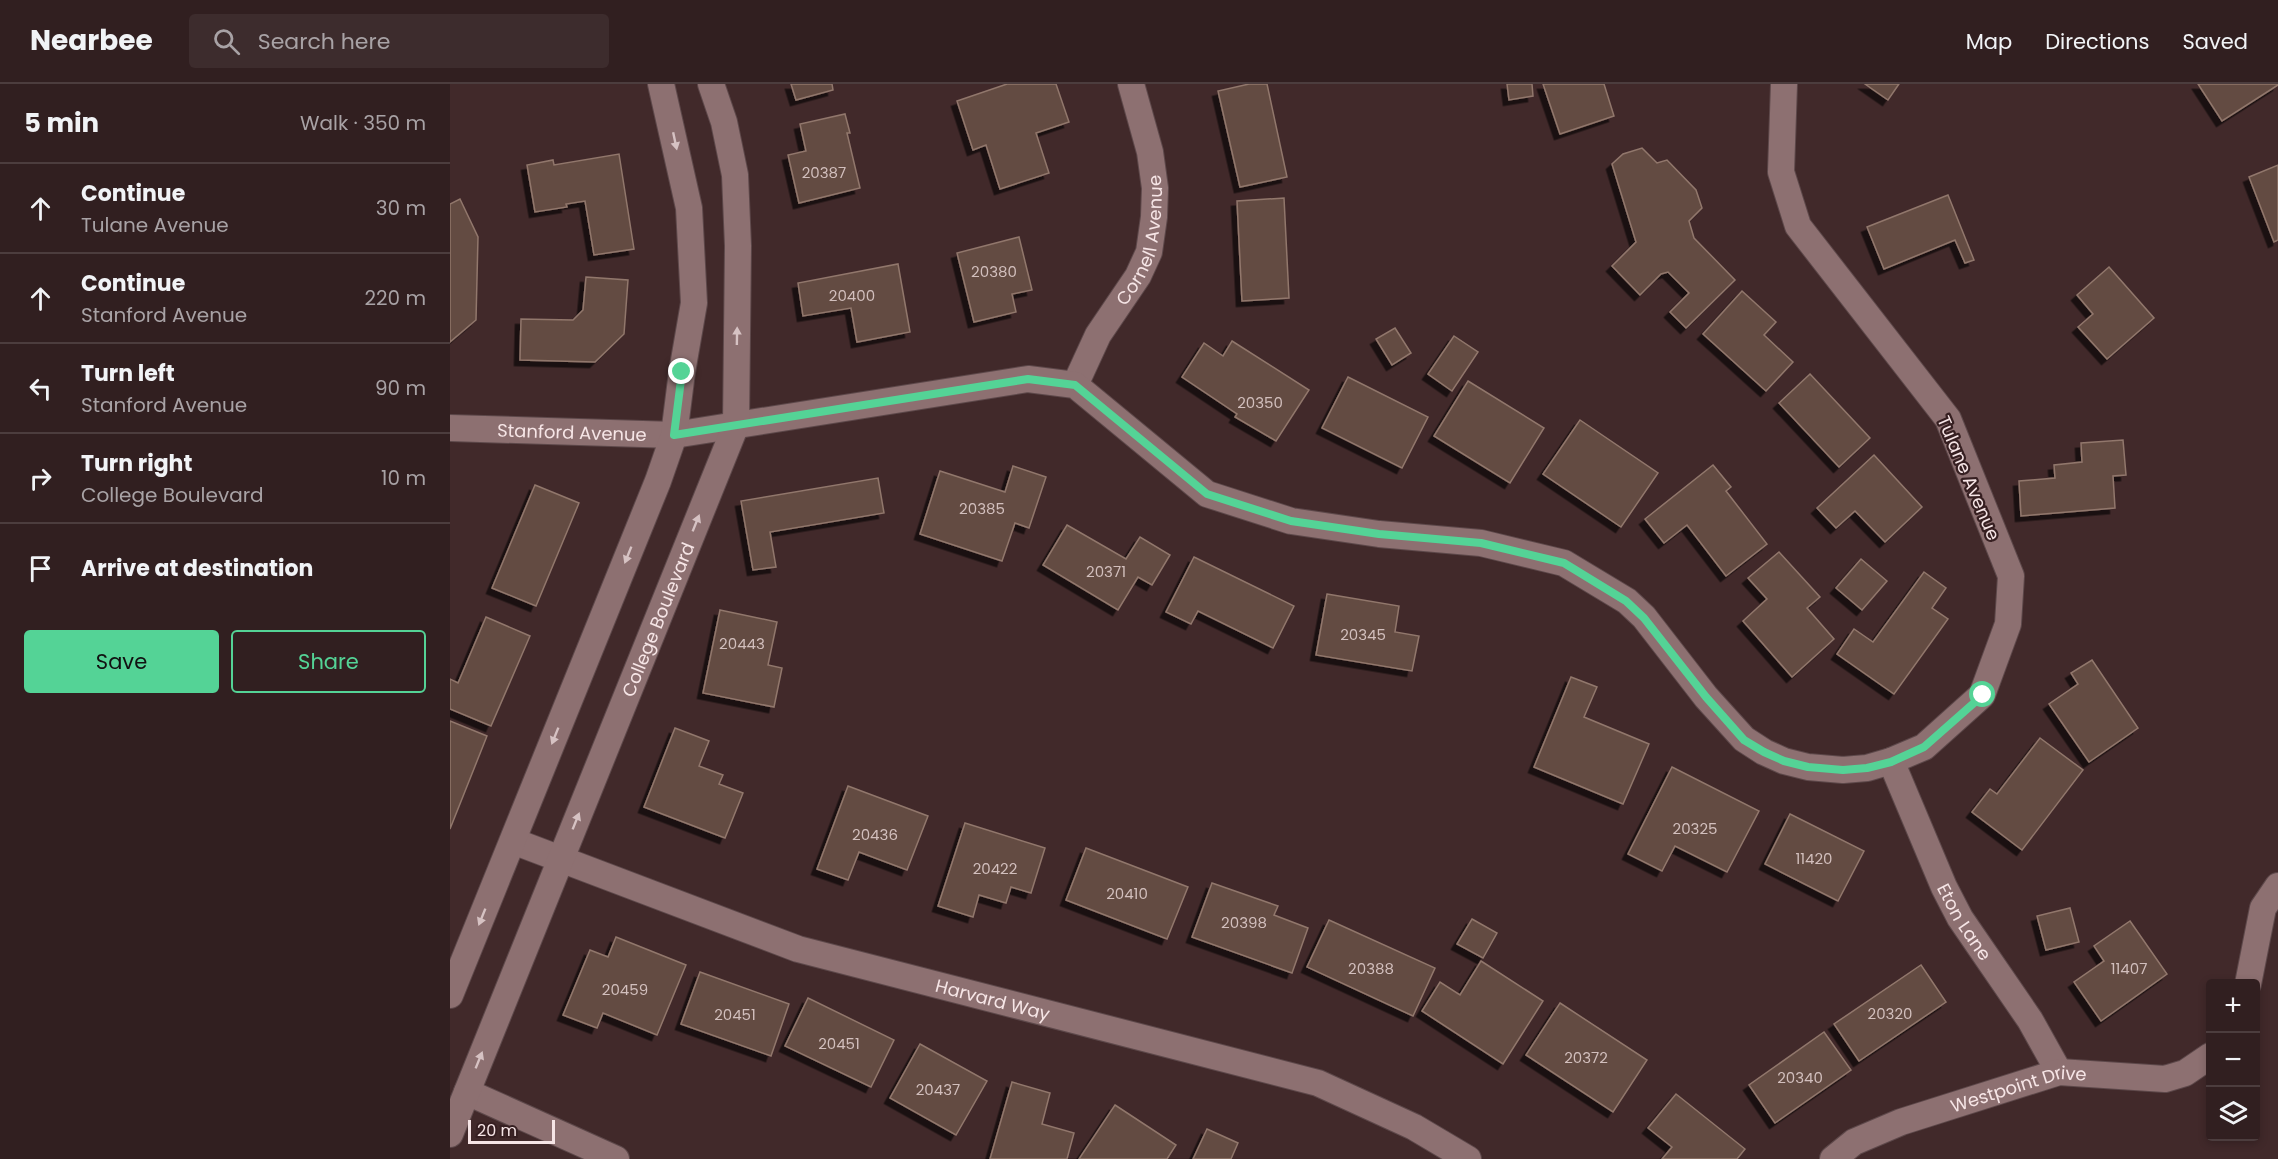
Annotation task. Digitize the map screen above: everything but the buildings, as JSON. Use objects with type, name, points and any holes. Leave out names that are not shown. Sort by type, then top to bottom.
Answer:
[{"type":"street","points":[[450,995],[658,482],[674,435],[694,303],[689,208],[661,84]]},
{"type":"street","name":"College Boulevard","points":[[450,1134],[736,425],[738,246],[735,175],[724,122],[711,84]]},
{"type":"street","name":"Cornell Avenue","points":[[1075,385],[1098,335],[1138,276],[1149,252],[1155,188],[1150,152],[1131,84]]},
{"type":"street","name":"Tulane Avenue","points":[[1784,84],[1781,172],[1798,226],[1947,419],[2011,576],[2008,624],[1983,695],[1924,747],[1891,762]]},
{"type":"street","name":"Stanford Avenue","points":[[450,428],[674,435],[1028,379],[1075,385]]},
{"type":"street","points":[[1075,385],[1207,494],[1291,521],[1379,534],[1481,543],[1564,563],[1626,601],[1650,624],[1706,697],[1744,740],[1764,752],[1784,761],[1808,767],[1843,770],[1867,768],[1891,762]]},
{"type":"street","name":"Eton Lane","points":[[1891,762],[1954,908],[2030,1020],[2059,1072]]},
{"type":"street","name":"Harvard Way","points":[[513,841],[798,948],[1318,1083],[1414,1127],[1467,1159]]},
{"type":"street","points":[[2249,979],[2263,908],[2278,886]]},
{"type":"street","name":"Westpoint Drive","points":[[1833,1159],[1854,1142],[1901,1122],[2059,1072],[2165,1079],[2185,1073],[2206,1059]]},
{"type":"street","points":[[467,1092],[616,1159]]},
{"type":"route","points":[[682,372],[674,435],[1028,379],[1075,385],[1207,494],[1291,521],[1379,534],[1481,543],[1564,563],[1626,601],[1644,618],[1706,697],[1744,740],[1784,761],[1808,767],[1843,770],[1867,768],[1891,762],[1924,747],[1983,695]]}]
